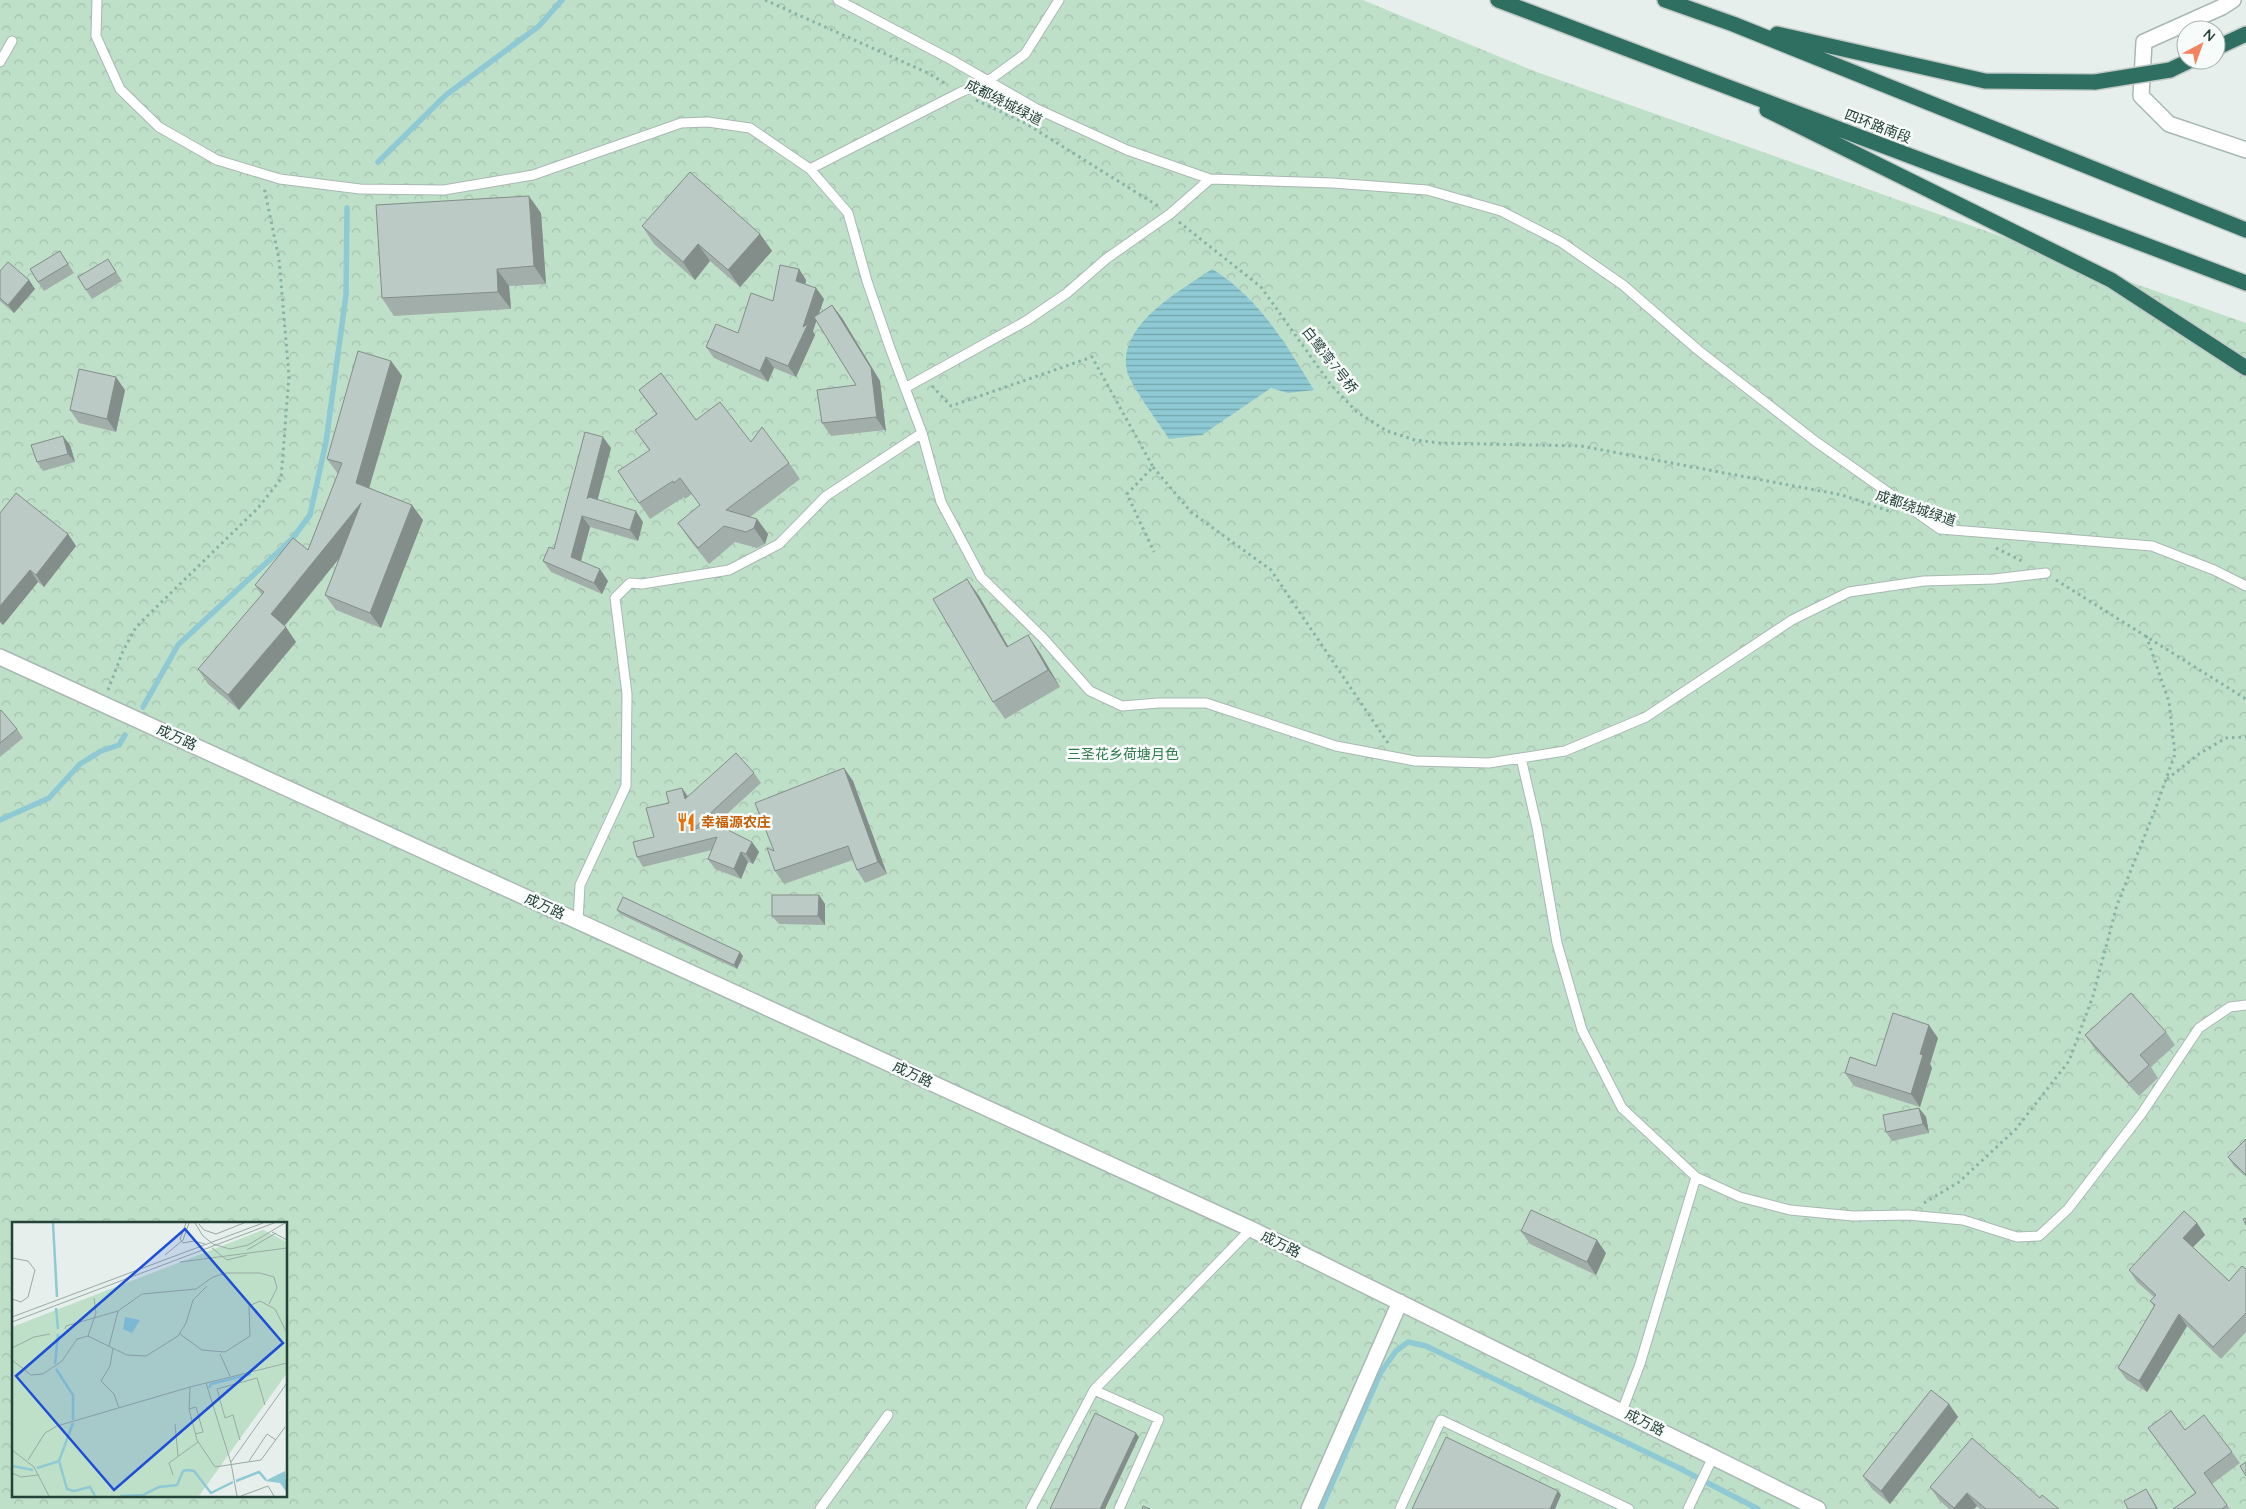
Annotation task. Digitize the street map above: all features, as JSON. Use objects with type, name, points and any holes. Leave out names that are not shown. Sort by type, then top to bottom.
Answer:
[{"type":"highway","name":"四环路南段","points":[[1498,0],[2246,283]]},
{"type":"highway","points":[[1664,0],[1733,24],[2246,230]]},
{"type":"highway","points":[[1733,24],[1985,82],[2095,82],[2170,70],[2176,67]]},
{"type":"highway","points":[[2226,43],[2246,34]]},
{"type":"highway","points":[[1685,70],[2111,280],[2246,368]]},
{"type":"street","points":[[2233,0],[2222,7],[2144,42],[2141,96],[2169,124],[2246,150]]},
{"type":"street","name":"成万路","points":[[0,657],[1251,1229],[1818,1509]]},
{"type":"street","points":[[1309,1509],[1400,1302]]},
{"type":"lane","points":[[97,0],[96,36],[120,89],[159,128],[217,160],[280,179],[360,189],[444,190],[533,175],[681,123],[708,122],[750,128],[810,169],[848,213],[867,280],[922,433],[940,502],[981,577],[1043,638],[1090,692],[1122,706],[1158,703],[1206,703],[1336,746],[1415,760],[1488,763],[1565,751],[1646,717],[1792,620],[1849,592],[1924,581],[1994,579],[2046,574]]},
{"type":"lane","points":[[838,0],[1035,108],[1127,150],[1210,179],[1334,183],[1427,190],[1501,212],[1561,242],[1623,285],[1698,350],[1815,441],[1940,528],[2152,546],[2214,570],[2246,586]]},
{"type":"lane","points":[[810,169],[960,92],[988,81],[1025,54],[1060,0]]},
{"type":"lane","points":[[0,62],[12,41]]},
{"type":"lane","points":[[905,388],[1026,321],[1067,293],[1106,259],[1170,214],[1210,179]]},
{"type":"lane","points":[[578,921],[580,885],[626,786],[627,694],[615,598],[630,582],[642,584],[730,570],[779,544],[826,496],[922,433]]},
{"type":"lane","points":[[1521,758],[1537,827],[1557,943],[1582,1030],[1622,1108],[1696,1177],[1740,1197],[1790,1210],[1853,1216],[1908,1216],[1963,1220],[2017,1236],[2040,1236],[2068,1209],[2142,1113],[2198,1028],[2230,1007],[2246,1005]]},
{"type":"lane","points":[[1622,1411],[1640,1364],[1696,1177]]},
{"type":"lane","points":[[1031,1509],[1094,1390],[1251,1229]]},
{"type":"lane","points":[[1094,1390],[1159,1419],[1119,1509]]},
{"type":"lane","points":[[820,1509],[888,1415]]},
{"type":"lane","points":[[1400,1509],[1441,1420],[1630,1509]]},
{"type":"lane","points":[[1688,1509],[1714,1457]]},
{"type":"path","name":"成都绕城绿道","points":[[766,0],[928,73],[960,92],[1025,123],[1170,214],[1217,252]]},
{"type":"path","points":[[103,704],[123,651],[136,628],[258,508],[282,479],[290,376],[279,259],[262,174]]},
{"type":"path","name":"白鹭湾·7号桥","points":[[1217,252],[1261,286],[1331,385],[1357,412],[1386,431],[1415,440],[1439,443],[1539,444]]},
{"type":"path","points":[[924,378],[951,406],[1092,356],[1153,467],[1191,512],[1271,570],[1398,758]]},
{"type":"path","name":"成都绕城绿道","points":[[1539,444],[1581,446],[1842,495],[1895,513]]},
{"type":"path","points":[[1153,467],[1127,494],[1154,552]]},
{"type":"path","points":[[1992,547],[2046,574],[2146,634],[2246,699]]},
{"type":"path","points":[[1908,1216],[1959,1182],[2016,1130],[2070,1061],[2093,996],[2117,904],[2175,754],[2169,702],[2146,634]]},
{"type":"path","points":[[2166,779],[2199,754],[2226,738],[2246,737]]},
{"type":"green space","name":"三圣花乡荷塘月色","points":[[0,0],[1363,0],[1534,71],[2246,323],[2246,1509],[0,1509]]},
{"type":"water","points":[[1212,269],[1229,281],[1258,308],[1282,339],[1314,390],[1288,393],[1271,388],[1202,435],[1169,439],[1129,377],[1126,354],[1141,324],[1154,311],[1168,299]]},
{"type":"building","points":[[690,172],[760,234],[728,270],[698,244],[683,262],[642,226]]},
{"type":"building","points":[[529,196],[534,266],[497,269],[498,292],[382,298],[376,205]]},
{"type":"building","points":[[60,251],[68,264],[38,282],[30,269]]},
{"type":"building","points":[[108,259],[116,272],[86,290],[78,277]]},
{"type":"building","points":[[8,262],[29,280],[8,305],[0,298],[0,271]]},
{"type":"building","points":[[780,265],[799,269],[796,281],[816,288],[803,327],[808,324],[788,366],[766,357],[760,371],[706,347],[716,324],[738,333],[751,293],[773,301]]},
{"type":"building","points":[[832,305],[871,368],[877,419],[876,417],[822,423],[817,390],[856,385],[814,317]]},
{"type":"building","points":[[358,351],[391,361],[356,483],[412,505],[370,613],[325,595],[361,503],[271,614],[286,627],[228,695],[198,669],[264,592],[255,585],[293,538],[308,550],[342,463],[327,459]]},
{"type":"building","points":[[79,369],[116,377],[107,419],[70,410]]},
{"type":"building","points":[[661,373],[696,420],[720,402],[751,442],[762,427],[789,463],[726,510],[757,519],[754,528],[746,532],[724,526],[698,548],[678,523],[700,505],[680,478],[639,503],[618,471],[650,450],[635,430],[657,414],[639,390]]},
{"type":"building","points":[[585,432],[603,437],[587,499],[589,497],[636,511],[630,530],[582,516],[571,557],[600,569],[594,583],[543,561],[549,547],[554,549]]},
{"type":"building","points":[[63,436],[68,454],[37,462],[31,445]]},
{"type":"building","points":[[16,493],[68,534],[36,575],[30,570],[0,606],[0,513]]},
{"type":"building","points":[[967,579],[1007,647],[1028,635],[1048,670],[993,702],[933,599]]},
{"type":"building","points":[[0,711],[17,729],[0,743]]},
{"type":"building","points":[[736,753],[754,773],[691,831],[712,822],[752,842],[746,854],[741,852],[734,869],[708,859],[717,837],[637,857],[633,842],[654,837],[646,808],[669,803],[666,792],[682,788],[685,799]]},
{"type":"building","points":[[844,768],[878,862],[857,870],[848,846],[775,871],[767,848],[774,851],[755,803]]},
{"type":"building","points":[[772,895],[819,895],[818,916],[772,916]]},
{"type":"building","points":[[623,897],[740,952],[734,965],[617,910]]},
{"type":"building","points":[[2131,993],[2166,1032],[2140,1055],[2149,1065],[2129,1083],[2085,1035]]},
{"type":"building","points":[[1893,1013],[1929,1025],[1920,1054],[1923,1055],[1911,1094],[1845,1073],[1850,1057],[1876,1066]]},
{"type":"building","points":[[1919,1108],[1923,1124],[1886,1132],[1883,1115]]},
{"type":"building","points":[[2246,1139],[2246,1175],[2228,1157]]},
{"type":"building","points":[[1531,1210],[1597,1240],[1587,1262],[1521,1231]]},
{"type":"building","points":[[2184,1211],[2197,1223],[2183,1238],[2229,1281],[2242,1266],[2246,1269],[2246,1313],[2213,1347],[2179,1314],[2139,1381],[2118,1368],[2155,1305],[2150,1301],[2156,1295],[2129,1270]]},
{"type":"building","points":[[1931,1390],[1949,1404],[1881,1491],[1863,1476]]},
{"type":"building","points":[[2171,1411],[2185,1430],[2204,1415],[2232,1452],[2204,1473],[2227,1505],[2222,1509],[2173,1509],[2196,1493],[2148,1428]]},
{"type":"building","points":[[1095,1413],[1136,1433],[1100,1509],[1050,1509]]},
{"type":"building","points":[[1446,1437],[1558,1491],[1550,1509],[1412,1509]]},
{"type":"building","points":[[1972,1438],[2040,1498],[2042,1495],[2059,1509],[1986,1509],[1967,1493],[1954,1508],[1930,1487]]},
{"type":"building","points":[[2246,1462],[2246,1476],[2240,1466]]},
{"type":"building","points":[[2146,1489],[2157,1509],[2128,1509],[2124,1501]]},
{"type":"waterway","points":[[378,162],[446,95],[539,26],[562,0]]},
{"type":"waterway","points":[[143,707],[178,645],[292,539],[310,515],[326,442],[346,295],[347,208]]},
{"type":"waterway","points":[[0,820],[49,798],[80,764],[101,751],[119,745],[125,735]]},
{"type":"waterway","points":[[1321,1509],[1381,1372],[1396,1351],[1408,1342],[1426,1346],[1675,1466],[1758,1509]]},
{"type":"place","name":"幸福源农庄","points":[[686,822]]}]
